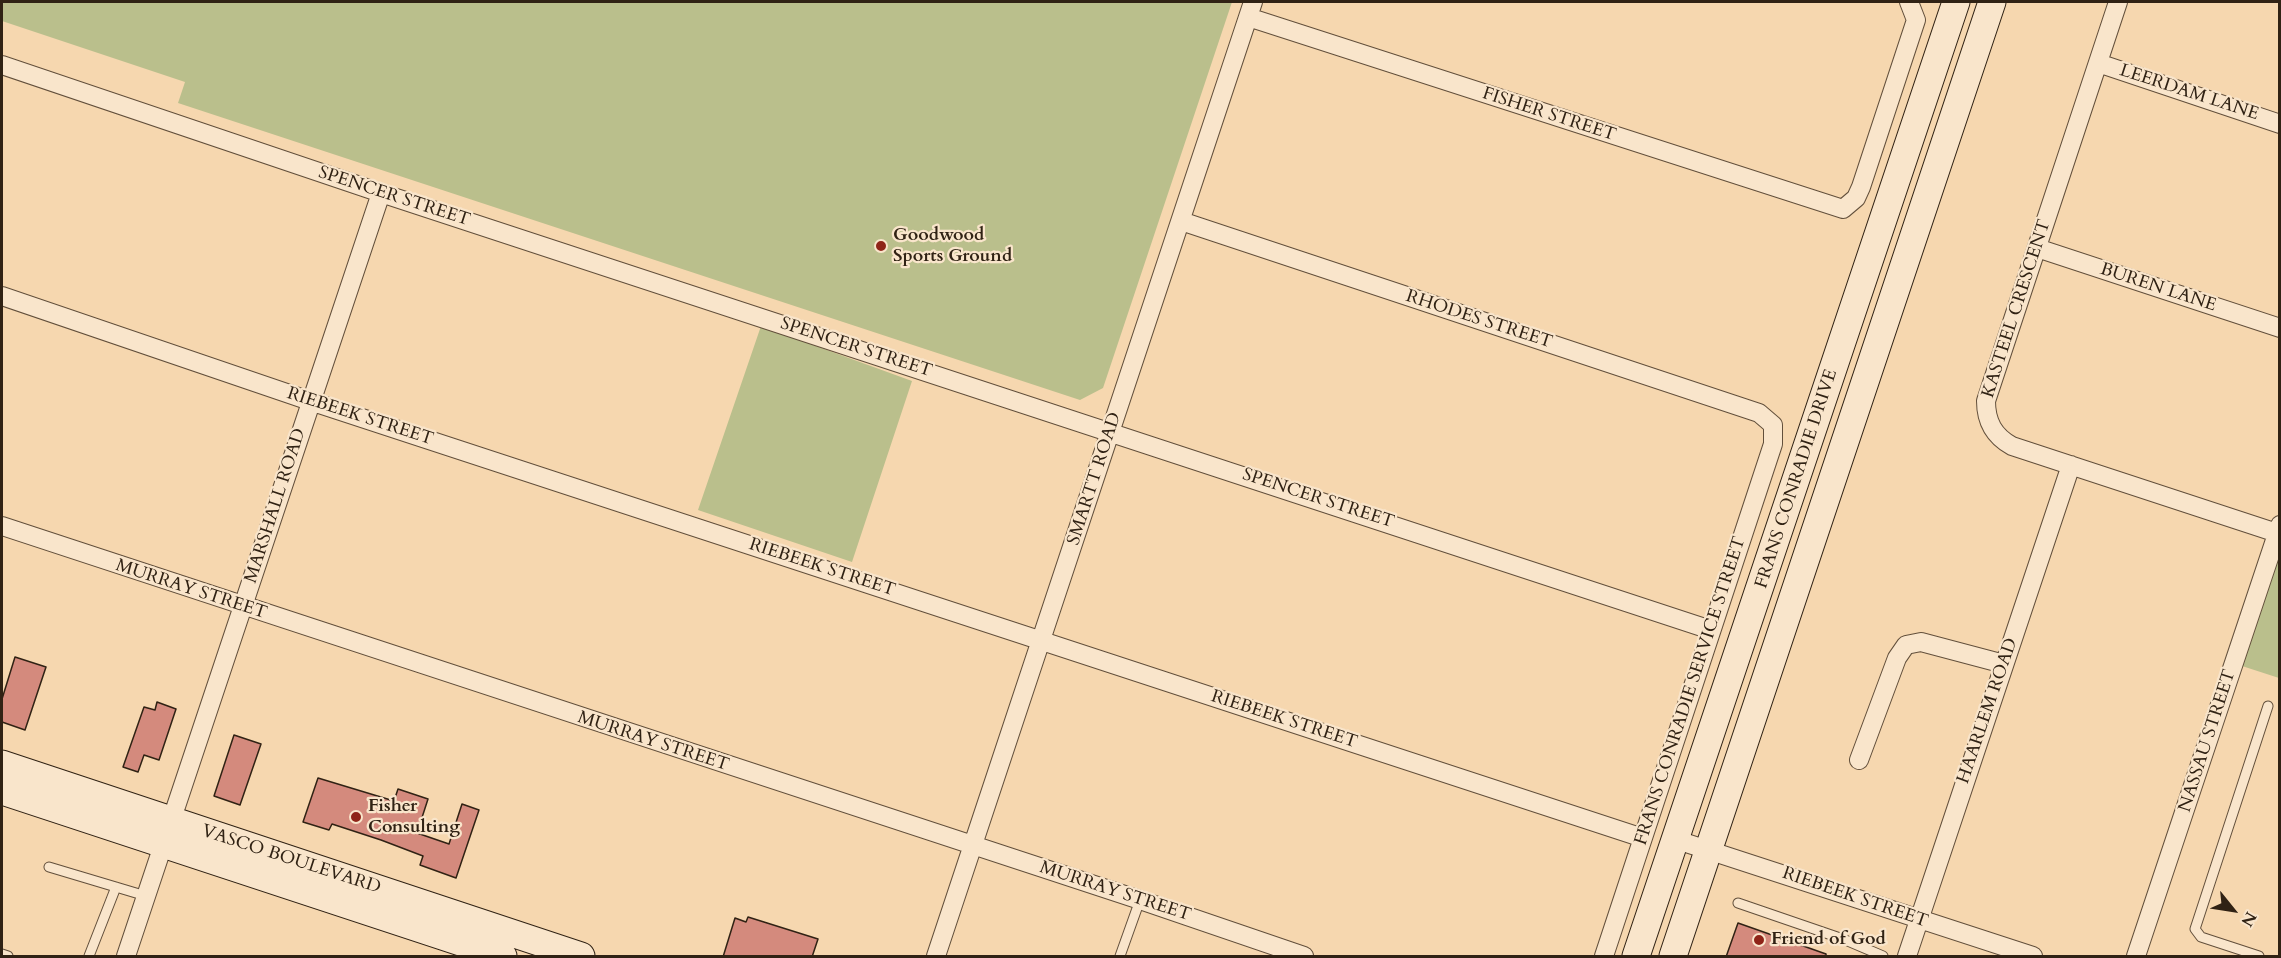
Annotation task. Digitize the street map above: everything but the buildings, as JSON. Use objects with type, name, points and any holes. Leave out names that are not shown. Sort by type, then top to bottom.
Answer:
[{"type":"main road","name":"FRANS CONRADIE DRIVE","points":[[1636,957],[1956,2]]},
{"type":"main road","name":"FRANS CONRADIE DRIVE","points":[[1673,957],[1992,2]]},
{"type":"main road","name":"VASCO BOULEVARD","points":[[2,764],[168,832],[503,957]]},
{"type":"main road","name":"VASCO BOULEVARD","points":[[2,791],[168,832],[581,957]]},
{"type":"street","name":"FISHER STREET","points":[[1250,9],[1834,208],[1843,209],[1850,205],[1861,187],[1916,20],[1908,2]]},
{"type":"street","name":"KASTEEL CRESCENT","points":[[2118,2],[1986,401],[1986,410],[1991,426],[2004,441],[2071,465],[2278,529]]},
{"type":"street","name":"SMARTT ROAD","points":[[936,957],[1250,9]]},
{"type":"street","name":"LEERDAM LANE","points":[[2098,63],[2280,123]]},
{"type":"street","name":"SPENCER STREET","points":[[2,65],[381,193],[1711,630]]},
{"type":"street","name":"MARSHALL ROAD","points":[[126,957],[381,193]]},
{"type":"street","name":"RHODES STREET","points":[[1181,221],[1759,413],[1773,425]]},
{"type":"street","name":"BUREN LANE","points":[[2037,248],[2280,328]]},
{"type":"street","name":"RIEBEEK STREET","points":[[2,296],[310,401],[1643,838]]},
{"type":"street","name":"FRANS CONRADIE SERVICE STREET","points":[[1604,957],[1773,444],[1773,425]]},
{"type":"street","name":"HAARLEM ROAD","points":[[1907,957],[2071,465]]},
{"type":"street","name":"MURRAY STREET","points":[[2,526],[972,847],[1140,900],[1304,957]]},
{"type":"street","name":"NASSAU STREET","points":[[2136,957],[2278,529]]},
{"type":"street","points":[[1859,760],[1897,658],[1906,645],[1921,642],[2004,664]]},
{"type":"street","name":"RIEBEEK STREET","points":[[1677,840],[2033,957]]},
{"type":"lane","points":[[2259,957],[2201,937],[2195,929],[2268,706]]},
{"type":"lane","points":[[50,867],[146,896]]},
{"type":"lane","points":[[90,957],[116,887]]},
{"type":"lane","points":[[1120,957],[1140,900]]},
{"type":"lane","points":[[1738,903],[1843,939],[1883,957]]},
{"type":"lane","points":[[2,954],[8,957]]},
{"type":"green space","name":"Goodwood Sports Ground","points":[[2,2],[1232,2],[1103,388],[1080,400],[178,103],[185,82],[2,21]]},
{"type":"green space","points":[[761,326],[912,381],[852,562],[698,510]]},
{"type":"green space","points":[[2279,552],[2279,678],[2242,666]]},
{"type":"place","name":"Goodwood Sports Ground","points":[[881,246]]},
{"type":"place","name":"Fisher Consulting","points":[[356,817]]},
{"type":"place","name":"Friend of God","points":[[1759,940]]}]
